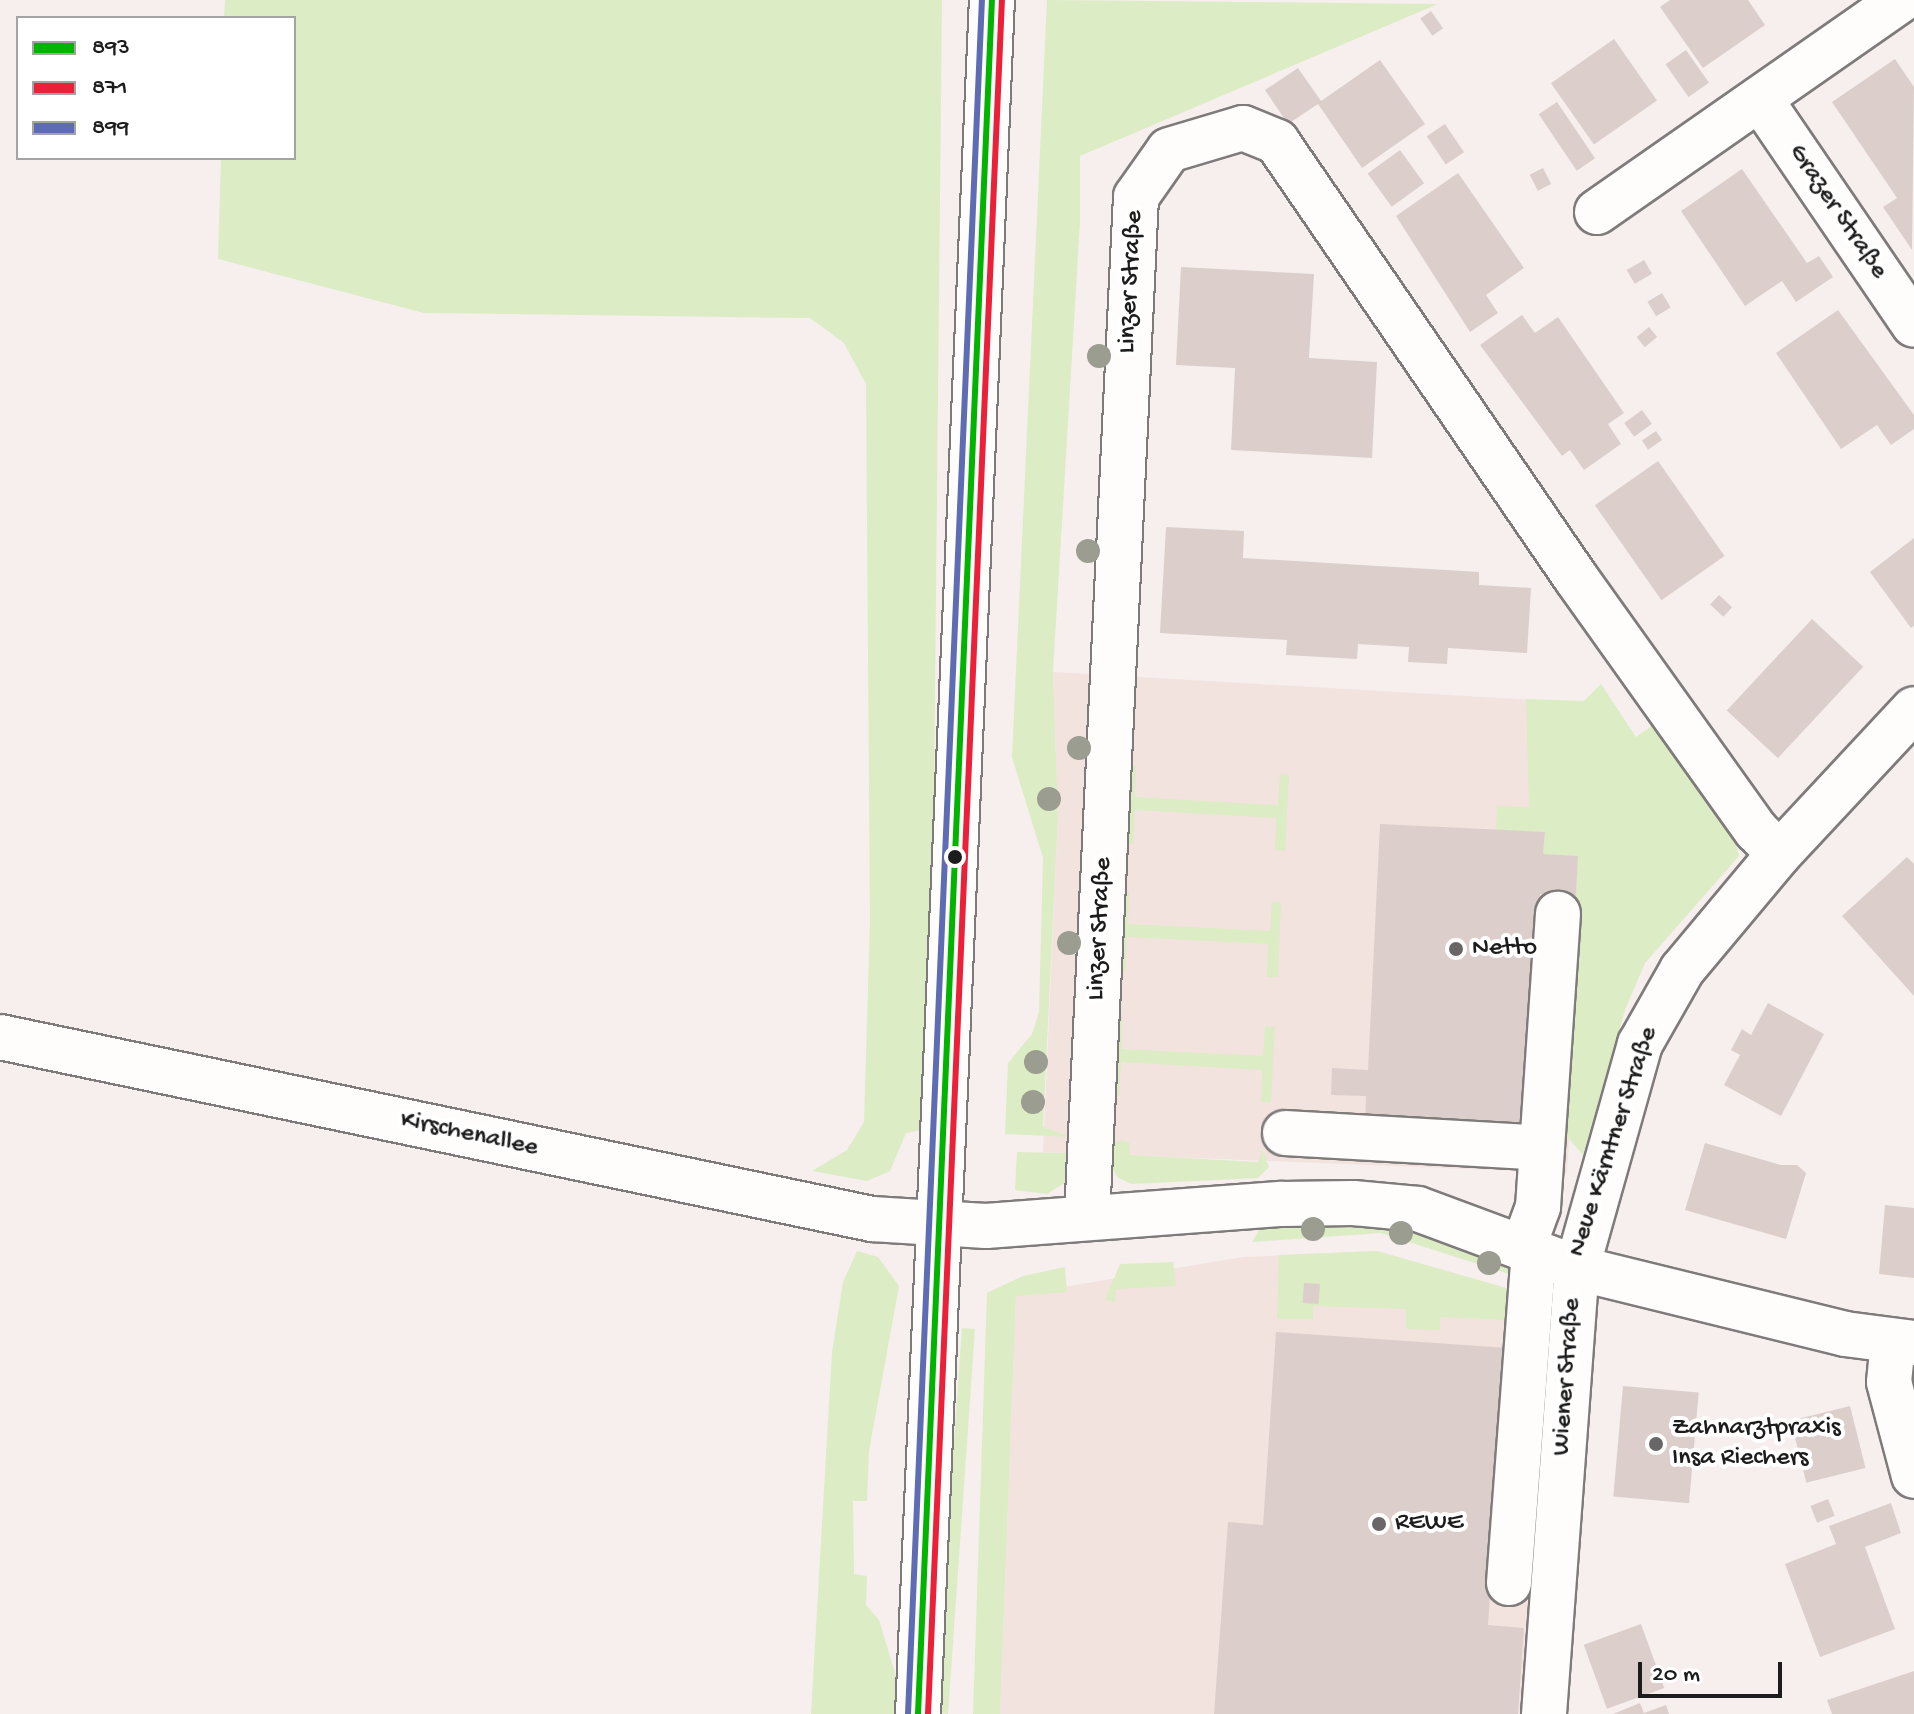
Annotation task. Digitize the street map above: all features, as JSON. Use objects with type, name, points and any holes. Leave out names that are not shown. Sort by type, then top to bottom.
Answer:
[{"type":"street","points":[[918,1714],[992,0]]},
{"type":"street","points":[[1597,212],[1901,0]]},
{"type":"street","name":"Grazer Straße","points":[[1760,99],[1914,325]]},
{"type":"street","name":"Linzer Straße","points":[[1087,1217],[1136,197],[1169,150],[1243,128],[1277,142],[1576,578],[1756,830],[1779,854]]},
{"type":"street","name":"Neue Kärntner Straße","points":[[939,1223],[986,1226],[1087,1217],[1353,1203],[1418,1209],[1577,1268],[1640,1044],[1682,970],[1779,854],[1914,709]]},
{"type":"street","points":[[1509,1583],[1528,1250],[1538,1207],[1558,914]]},
{"type":"street","name":"Kirschenallee","points":[[0,1037],[872,1219],[939,1223]]},
{"type":"street","points":[[1285,1133],[1542,1148]]},
{"type":"street","name":"Wiener Straße","points":[[1544,1714],[1577,1268],[1904,1343],[1889,1382],[1914,1476]]},
{"type":"shaded area","points":[[1053,672],[1554,701],[1589,845],[1567,1173],[1043,1152],[1058,816]]},
{"type":"shaded area","points":[[1377,1251],[1513,1290],[1556,1331],[1530,1714],[1000,1714],[1016,1295],[1243,1257]]},
{"type":"green space","points":[[225,0],[942,0],[933,890],[921,1130],[906,1133],[890,1171],[867,1181],[812,1171],[847,1150],[864,1122],[870,922],[866,384],[844,343],[810,318],[424,313],[218,259],[221,160],[296,160],[296,16],[224,16]]},
{"type":"green space","points":[[1047,0],[1438,4],[1080,156],[1080,222],[1053,672],[1058,816],[1043,1127],[1071,1137],[1005,1134],[1008,1063],[1032,1034],[1039,1012],[1043,858],[1012,757]]},
{"type":"green space","points":[[1601,684],[1636,737],[1658,722],[1728,816],[1739,856],[1645,963],[1625,1010],[1583,1155],[1565,1134],[1578,856],[1543,854],[1545,832],[1496,830],[1497,806],[1529,807],[1526,699],[1584,701]]},
{"type":"green space","points":[[1127,765],[1136,766],[1135,797],[1278,805],[1280,774],[1289,775],[1285,851],[1275,850],[1276,818],[1135,810],[1133,844],[1123,844]]},
{"type":"green space","points":[[1120,892],[1129,892],[1128,924],[1270,931],[1272,902],[1281,902],[1278,977],[1267,977],[1268,944],[1127,937],[1125,971],[1116,970]]},
{"type":"green space","points":[[1113,1017],[1122,1017],[1122,1049],[1263,1056],[1265,1026],[1275,1027],[1271,1102],[1261,1102],[1262,1070],[1121,1062],[1119,1096],[1109,1096]]},
{"type":"green space","points":[[1122,1140],[1130,1143],[1129,1155],[1258,1162],[1262,1149],[1269,1167],[1258,1178],[1132,1184],[1118,1178],[1108,1161],[1108,1146]]},
{"type":"green space","points":[[1017,1152],[1067,1153],[1072,1170],[1066,1182],[1047,1194],[1015,1190]]},
{"type":"green space","points":[[1376,1219],[1510,1263],[1512,1275],[1381,1233],[1252,1242],[1262,1225]]},
{"type":"green space","points":[[857,1251],[878,1257],[899,1286],[869,1451],[867,1501],[853,1501],[854,1574],[867,1576],[866,1605],[879,1620],[899,1686],[898,1714],[811,1714],[832,1352],[843,1282]]},
{"type":"green space","points":[[1377,1251],[1513,1290],[1510,1320],[1440,1317],[1440,1330],[1406,1329],[1406,1309],[1313,1306],[1313,1319],[1277,1319],[1279,1255]]},
{"type":"green space","points":[[1173,1262],[1176,1286],[1116,1289],[1115,1302],[1105,1300],[1120,1264]]},
{"type":"green space","points":[[1065,1267],[1067,1292],[1016,1296],[1000,1714],[973,1714],[987,1293],[1023,1276]]},
{"type":"green space","points":[[962,1328],[975,1329],[948,1714],[935,1713]]},
{"type":"building","points":[[1670,0],[1748,0],[1765,25],[1703,68],[1660,7]]},
{"type":"building","points":[[1431,11],[1443,28],[1432,36],[1420,18]]},
{"type":"building","points":[[1614,39],[1657,100],[1594,145],[1551,83]]},
{"type":"building","points":[[1686,50],[1709,83],[1688,97],[1666,64]]},
{"type":"building","points":[[1895,59],[1914,87],[1912,250],[1883,207],[1897,198],[1832,102]]},
{"type":"building","points":[[1380,60],[1425,124],[1362,168],[1318,104],[1288,124],[1265,90],[1298,68],[1321,101]]},
{"type":"building","points":[[1557,102],[1595,158],[1577,171],[1539,114]]},
{"type":"building","points":[[1445,124],[1464,152],[1446,164],[1427,136]]},
{"type":"building","points":[[1400,150],[1424,183],[1392,207],[1368,174]]},
{"type":"building","points":[[1543,168],[1551,184],[1538,191],[1530,175]]},
{"type":"building","points":[[1742,169],[1807,263],[1819,256],[1833,277],[1796,302],[1782,281],[1745,306],[1681,211]]},
{"type":"building","points":[[1458,173],[1524,268],[1486,295],[1498,313],[1470,332],[1396,216]]},
{"type":"building","points":[[1644,260],[1652,274],[1635,284],[1627,270]]},
{"type":"building","points":[[1181,267],[1314,274],[1309,358],[1377,362],[1372,458],[1231,450],[1235,368],[1176,365]]},
{"type":"building","points":[[1662,293],[1671,308],[1656,316],[1647,302]]},
{"type":"building","points":[[1838,310],[1914,415],[1914,429],[1891,445],[1877,425],[1841,449],[1776,353]]},
{"type":"building","points":[[1522,315],[1535,333],[1558,317],[1624,413],[1608,424],[1621,444],[1584,470],[1570,450],[1562,456],[1480,345]]},
{"type":"building","points":[[1649,327],[1657,337],[1645,347],[1637,337]]},
{"type":"building","points":[[1642,410],[1652,424],[1634,437],[1624,423]]},
{"type":"building","points":[[1656,431],[1662,440],[1648,450],[1642,441]]},
{"type":"building","points":[[1658,461],[1725,556],[1661,600],[1595,505]]},
{"type":"building","points":[[1166,527],[1244,531],[1243,558],[1479,572],[1479,585],[1531,588],[1527,653],[1448,648],[1447,664],[1408,662],[1409,647],[1358,644],[1357,659],[1286,655],[1287,640],[1160,633]]},
{"type":"building","points":[[1914,538],[1914,626],[1911,628],[1870,572]]},
{"type":"building","points":[[1719,595],[1732,607],[1723,617],[1710,605]]},
{"type":"building","points":[[1812,619],[1863,667],[1778,758],[1727,710]]},
{"type":"building","name":"Netto","points":[[1380,824],[1545,832],[1543,854],[1578,856],[1576,896],[1540,894],[1530,1132],[1365,1124],[1366,1096],[1331,1095],[1332,1068],[1368,1070]]},
{"type":"building","points":[[1907,857],[1914,864],[1914,996],[1842,916]]},
{"type":"building","points":[[1768,1003],[1824,1034],[1781,1116],[1724,1085],[1740,1055],[1731,1050],[1742,1029],[1751,1035]]},
{"type":"building","points":[[1705,1143],[1781,1165],[1797,1165],[1806,1173],[1786,1239],[1685,1210]]},
{"type":"building","points":[[1885,1205],[1914,1208],[1914,1278],[1879,1274]]},
{"type":"building","points":[[1304,1283],[1320,1284],[1319,1304],[1303,1303]]},
{"type":"building","name":"REWE","points":[[1276,1332],[1508,1348],[1488,1625],[1524,1628],[1518,1714],[1214,1714],[1228,1522],[1263,1525]]},
{"type":"building","name":"Zahnarztpraxis Insa Riechers","points":[[1623,1386],[1699,1393],[1689,1503],[1613,1497]]},
{"type":"building","points":[[1850,1406],[1865,1468],[1806,1483],[1791,1421]]},
{"type":"building","points":[[1828,1499],[1835,1516],[1817,1523],[1810,1506]]},
{"type":"building","points":[[1891,1503],[1901,1533],[1865,1547],[1895,1629],[1820,1657],[1785,1564],[1836,1544],[1829,1526]]},
{"type":"building","points":[[1641,1624],[1664,1688],[1607,1709],[1584,1645]]},
{"type":"building","points":[[1914,1671],[1914,1714],[1832,1714],[1827,1700]]},
{"type":"building","points":[[1640,1703],[1644,1713],[1666,1705],[1669,1714],[1613,1714]]},
{"type":"transit line","name":"899","points":[[908,1714],[982,0]]},
{"type":"transit line","name":"893","points":[[918,1714],[992,0]]},
{"type":"transit line","name":"871","points":[[928,1714],[1002,0]]},
{"type":"place","name":"Netto","points":[[1456,949]]},
{"type":"place","name":"Zahnarztpraxis Insa Riechers","points":[[1656,1444]]},
{"type":"place","name":"REWE","points":[[1379,1524]]}]
